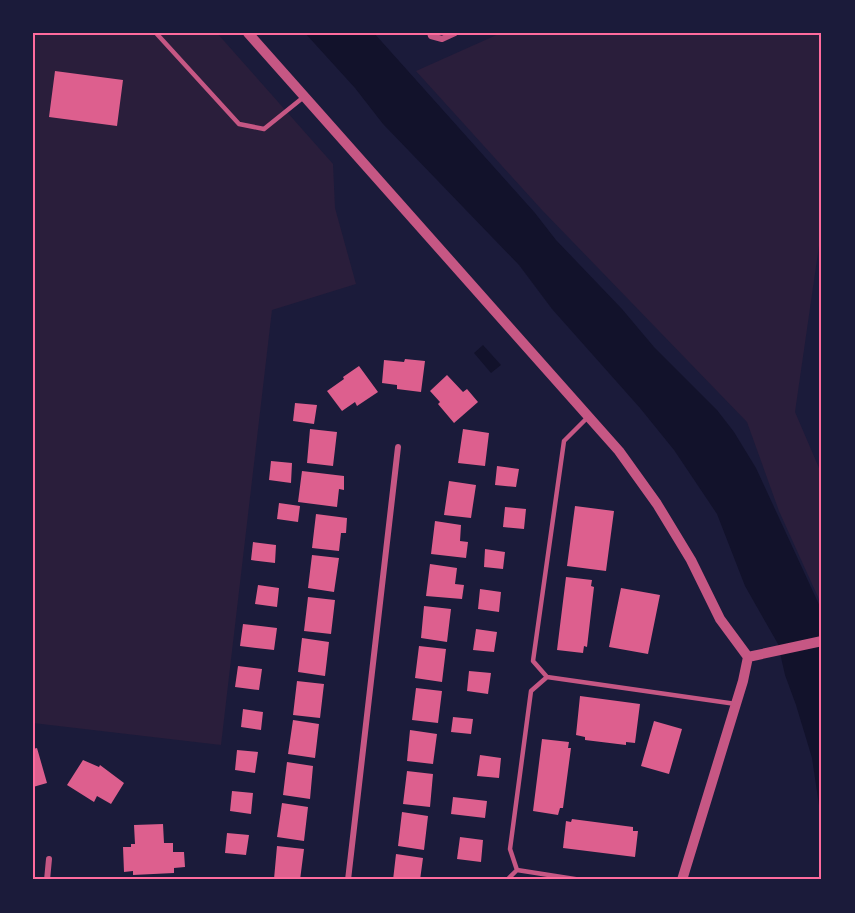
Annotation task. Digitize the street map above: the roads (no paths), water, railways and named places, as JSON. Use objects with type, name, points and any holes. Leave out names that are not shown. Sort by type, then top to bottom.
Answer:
[{"type":"street","points":[[248,33],[619,451],[657,504],[691,560],[720,620],[748,657]]},
{"type":"street","points":[[430,34],[442,39],[455,33]]},
{"type":"street","points":[[348,880],[398,447]]},
{"type":"street","points":[[748,657],[822,640]]},
{"type":"street","points":[[682,880],[736,704],[748,657]]},
{"type":"street","points":[[47,880],[49,859]]},
{"type":"lane","points":[[156,33],[239,124],[264,129],[305,96]]},
{"type":"lane","points":[[590,416],[564,441],[533,661],[547,677],[736,704]]},
{"type":"lane","points":[[517,870],[510,849],[531,691],[547,677]]},
{"type":"lane","points":[[507,880],[517,870]]},
{"type":"lane","points":[[517,870],[581,880]]}]
